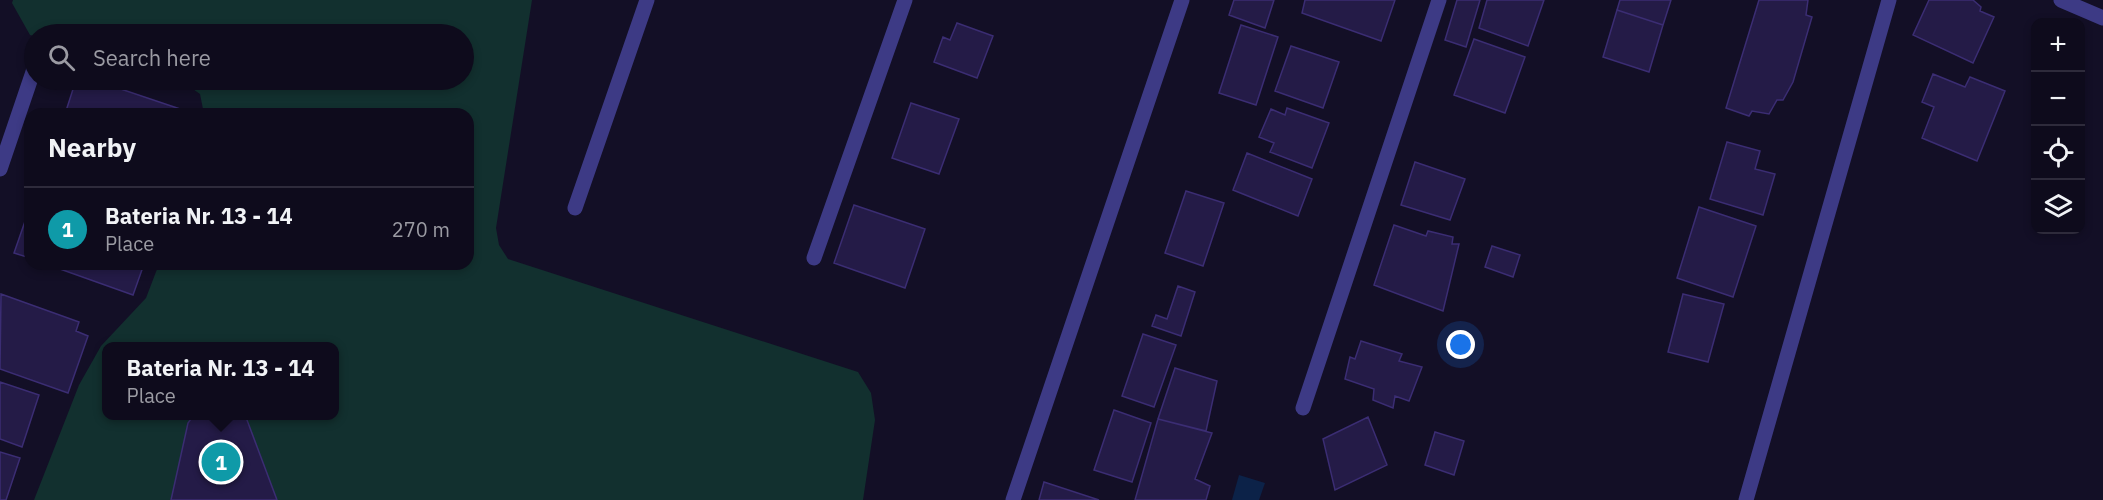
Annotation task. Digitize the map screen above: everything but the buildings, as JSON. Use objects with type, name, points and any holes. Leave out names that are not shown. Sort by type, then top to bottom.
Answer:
[{"type":"street","points":[[575,208],[647,0]]},
{"type":"street","points":[[814,258],[905,0]]},
{"type":"street","points":[[1013,500],[1182,0]]},
{"type":"street","points":[[1303,408],[1439,0]]},
{"type":"street","points":[[1746,500],[1889,0]]},
{"type":"street","points":[[2061,0],[2103,18]]},
{"type":"street","points":[[0,169],[27,90]]},
{"type":"green space","points":[[13,0],[532,0],[496,228],[499,245],[508,259],[858,372],[871,393],[875,420],[863,500],[34,500],[79,385],[102,345],[102,420],[339,420],[339,342],[105,342],[146,298],[157,270],[474,270],[474,108],[203,108],[200,94],[194,90],[474,90],[474,24],[24,24],[12,3]]},
{"type":"water","points":[[1239,475],[1265,483],[1259,500],[1232,500]]},
{"type":"place","name":"Bateria Nr. 13 - 14","points":[[221,462]]}]
